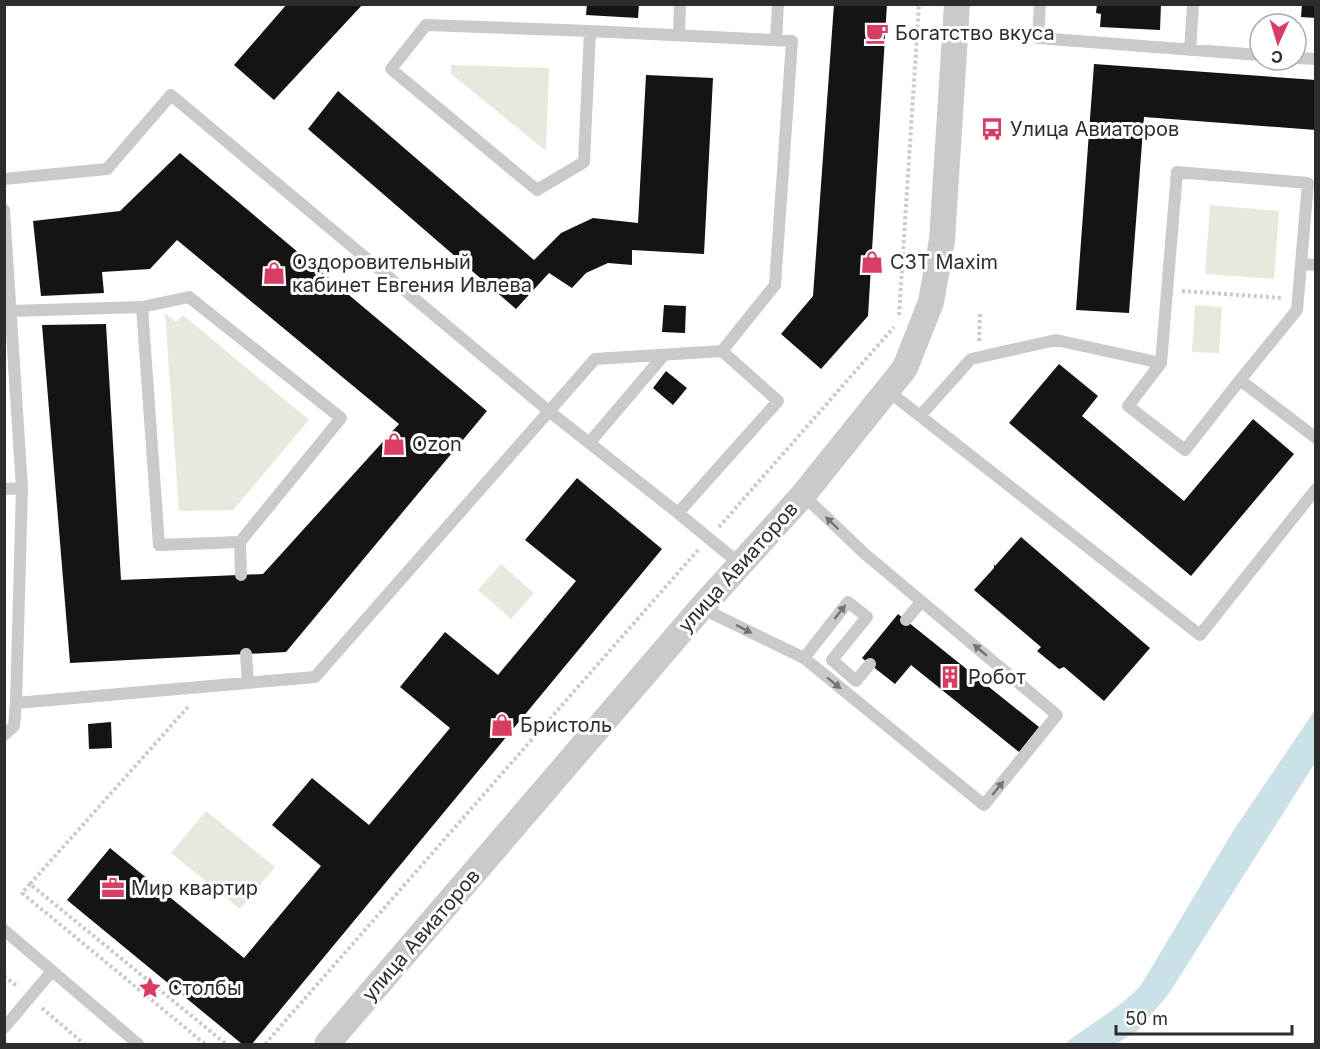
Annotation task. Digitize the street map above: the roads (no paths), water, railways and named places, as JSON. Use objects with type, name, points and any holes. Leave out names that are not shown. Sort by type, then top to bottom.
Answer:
[{"type":"street","name":"улица Авиаторов","points":[[327,1044],[701,608],[803,495],[905,368],[931,302],[936,279],[943,228],[957,4]]},
{"type":"lane","points":[[679,35],[680,4]]},
{"type":"lane","points":[[776,40],[778,4]]},
{"type":"lane","points":[[1040,4],[1038,38],[1248,54]]},
{"type":"lane","points":[[1190,50],[1193,4]]},
{"type":"lane","points":[[16,703],[315,677],[595,359],[722,351],[775,285],[792,41],[590,31],[426,25],[392,69],[537,190],[584,162],[590,31]]},
{"type":"lane","points":[[4,179],[107,169],[171,95],[550,412],[740,564]]},
{"type":"lane","points":[[1177,172],[1308,183],[1301,264],[1297,310],[1185,450],[1128,406],[1161,363],[1177,172]]},
{"type":"lane","points":[[4,210],[22,488],[16,703],[14,726],[4,735]]},
{"type":"lane","points":[[1301,264],[1316,266]]},
{"type":"lane","points":[[11,312],[142,307],[189,297],[341,418],[240,542],[241,575]]},
{"type":"lane","points":[[142,307],[159,545],[240,542]]},
{"type":"lane","points":[[920,416],[971,359],[1056,340],[1161,363]]},
{"type":"lane","points":[[678,513],[778,401],[722,351]]},
{"type":"lane","points":[[590,442],[663,356]]},
{"type":"lane","points":[[1240,380],[1316,438]]},
{"type":"lane","points":[[888,391],[1200,635],[1316,489]]},
{"type":"lane","points":[[4,489],[22,488]]},
{"type":"lane","points":[[701,608],[804,658],[984,805],[1058,715],[865,554],[803,495]]},
{"type":"lane","points":[[804,658],[848,602],[867,617],[832,660],[856,681],[870,664]]},
{"type":"lane","points":[[906,620],[921,602]]},
{"type":"lane","points":[[246,654],[248,682]]},
{"type":"lane","points":[[4,930],[138,1044]]},
{"type":"lane","points":[[4,1028],[52,971]]},
{"type":"water","points":[[1315,710],[1315,763],[1168,995],[1137,1031],[1116,1044],[1064,1044],[1114,1009],[1141,985],[1233,831]]},
{"type":"place","name":"Богатство вкуса","points":[[877,33]]},
{"type":"place","name":"Улица Авиаторов","points":[[992,129]]},
{"type":"place","name":"СЗТ Maxim","points":[[872,262]]},
{"type":"place","name":"Оздоровительный кабинет Евгения Ивлева","points":[[274,273]]},
{"type":"place","name":"Ozon","points":[[394,444]]},
{"type":"place","name":"Робот","points":[[950,677]]},
{"type":"place","name":"Бристоль","points":[[502,725]]},
{"type":"place","name":"Мир квартир","points":[[113,888]]},
{"type":"place","name":"Столбы","points":[[150,988]]}]
